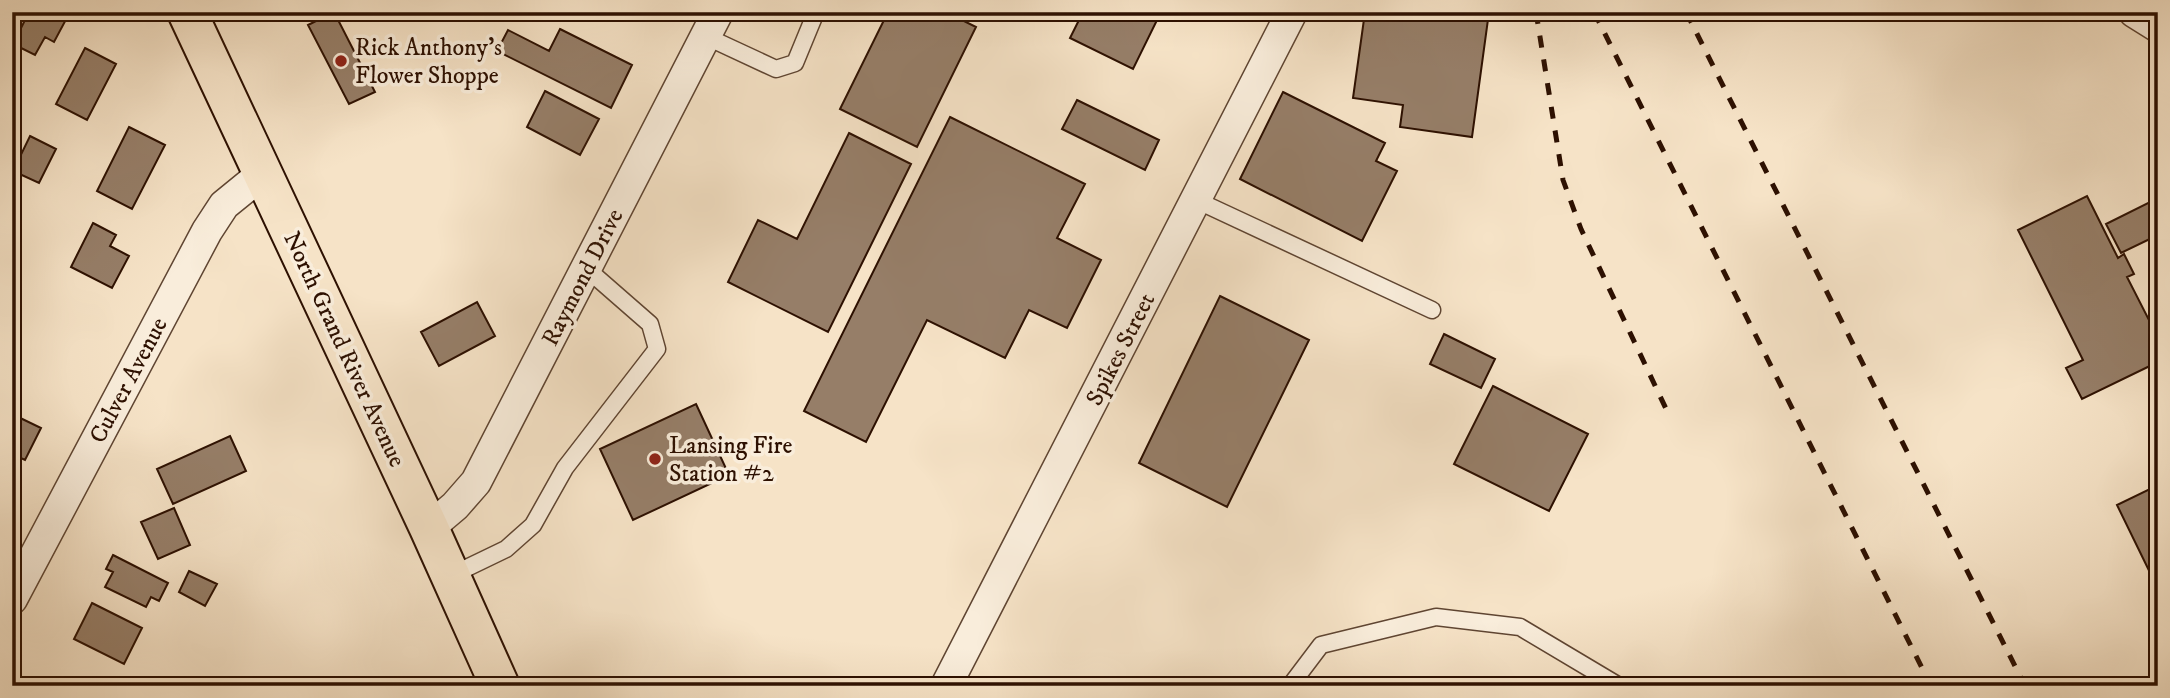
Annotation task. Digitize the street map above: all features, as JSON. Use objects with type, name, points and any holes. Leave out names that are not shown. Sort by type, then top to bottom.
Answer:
[{"type":"main road","name":"North Grand River Avenue","points":[[187,12],[429,528],[500,686]]},
{"type":"street","name":"Spikes Street","points":[[946,686],[1292,12]]},
{"type":"street","points":[[2134,12],[2158,27]]},
{"type":"street","name":"Raymond Drive","points":[[429,528],[455,506],[476,482],[712,24]]},
{"type":"street","name":"Culver Avenue","points":[[12,599],[207,231],[224,205],[262,174]]},
{"type":"lane","points":[[712,24],[776,69],[795,63],[816,12]]},
{"type":"lane","points":[[1196,200],[1432,310]]},
{"type":"lane","points":[[450,576],[506,549],[533,525],[565,468],[657,349],[650,324],[587,269]]},
{"type":"lane","points":[[1290,686],[1321,645],[1436,617],[1520,627],[1619,686]]},
{"type":"building","points":[[29,12],[70,12],[54,42],[45,37],[35,55],[13,44]]},
{"type":"building","points":[[334,12],[375,92],[349,104],[308,25]]},
{"type":"building","points":[[888,12],[946,12],[976,27],[917,147],[840,109]]},
{"type":"building","points":[[1083,12],[1161,12],[1133,69],[1070,38]]},
{"type":"building","points":[[1365,12],[1489,12],[1472,137],[1400,127],[1403,105],[1353,98]]},
{"type":"building","points":[[560,29],[632,65],[611,108],[497,51],[508,30],[549,51]]},
{"type":"building","points":[[85,48],[116,64],[87,120],[56,104]]},
{"type":"building","points":[[545,91],[599,119],[580,155],[527,127]]},
{"type":"building","points":[[1283,92],[1385,143],[1376,161],[1397,171],[1362,241],[1240,179]]},
{"type":"building","points":[[1077,100],[1159,140],[1145,170],[1062,129]]},
{"type":"building","points":[[950,117],[1085,184],[1057,238],[1101,260],[1067,328],[1029,310],[1005,358],[927,320],[866,442],[804,411]]},
{"type":"building","points":[[129,127],[165,145],[132,209],[97,191]]},
{"type":"building","points":[[849,133],[911,164],[828,332],[728,282],[758,220],[797,239]]},
{"type":"building","points":[[30,136],[56,149],[39,183],[13,171]]},
{"type":"building","points":[[2087,196],[2118,258],[2124,254],[2134,274],[2127,277],[2152,326],[2158,323],[2158,362],[2082,399],[2066,368],[2083,360],[2018,230]]},
{"type":"building","points":[[2158,198],[2158,235],[2121,253],[2106,224]]},
{"type":"building","points":[[93,223],[116,235],[110,246],[129,256],[112,288],[71,267]]},
{"type":"building","points":[[1220,296],[1309,340],[1227,507],[1139,463]]},
{"type":"building","points":[[477,302],[495,336],[439,366],[421,332]]},
{"type":"building","points":[[1444,334],[1495,359],[1481,388],[1430,364]]},
{"type":"building","points":[[1493,386],[1588,434],[1549,511],[1454,464]]},
{"type":"building","points":[[696,404],[729,475],[633,520],[600,449]]},
{"type":"building","points":[[12,414],[41,428],[25,460],[12,454]]},
{"type":"building","points":[[230,436],[246,471],[173,504],[157,469]]},
{"type":"building","points":[[2156,486],[2158,491],[2158,589],[2117,505]]},
{"type":"building","points":[[174,508],[190,545],[158,559],[141,522]]},
{"type":"building","points":[[113,555],[168,583],[159,601],[151,597],[146,607],[105,587],[113,572],[106,569]]},
{"type":"building","points":[[189,571],[217,584],[205,606],[179,592]]},
{"type":"building","points":[[92,603],[142,628],[124,664],[74,639]]},
{"type":"railway","points":[[1536,12],[1563,180],[1581,229],[1668,413]]},
{"type":"railway","points":[[1594,12],[1931,686]]},
{"type":"railway","points":[[1686,12],[2025,686]]},
{"type":"place","name":"Rick Anthony's Flower Shoppe","points":[[341,61]]},
{"type":"place","name":"Lansing Fire Station #2","points":[[655,459]]}]
